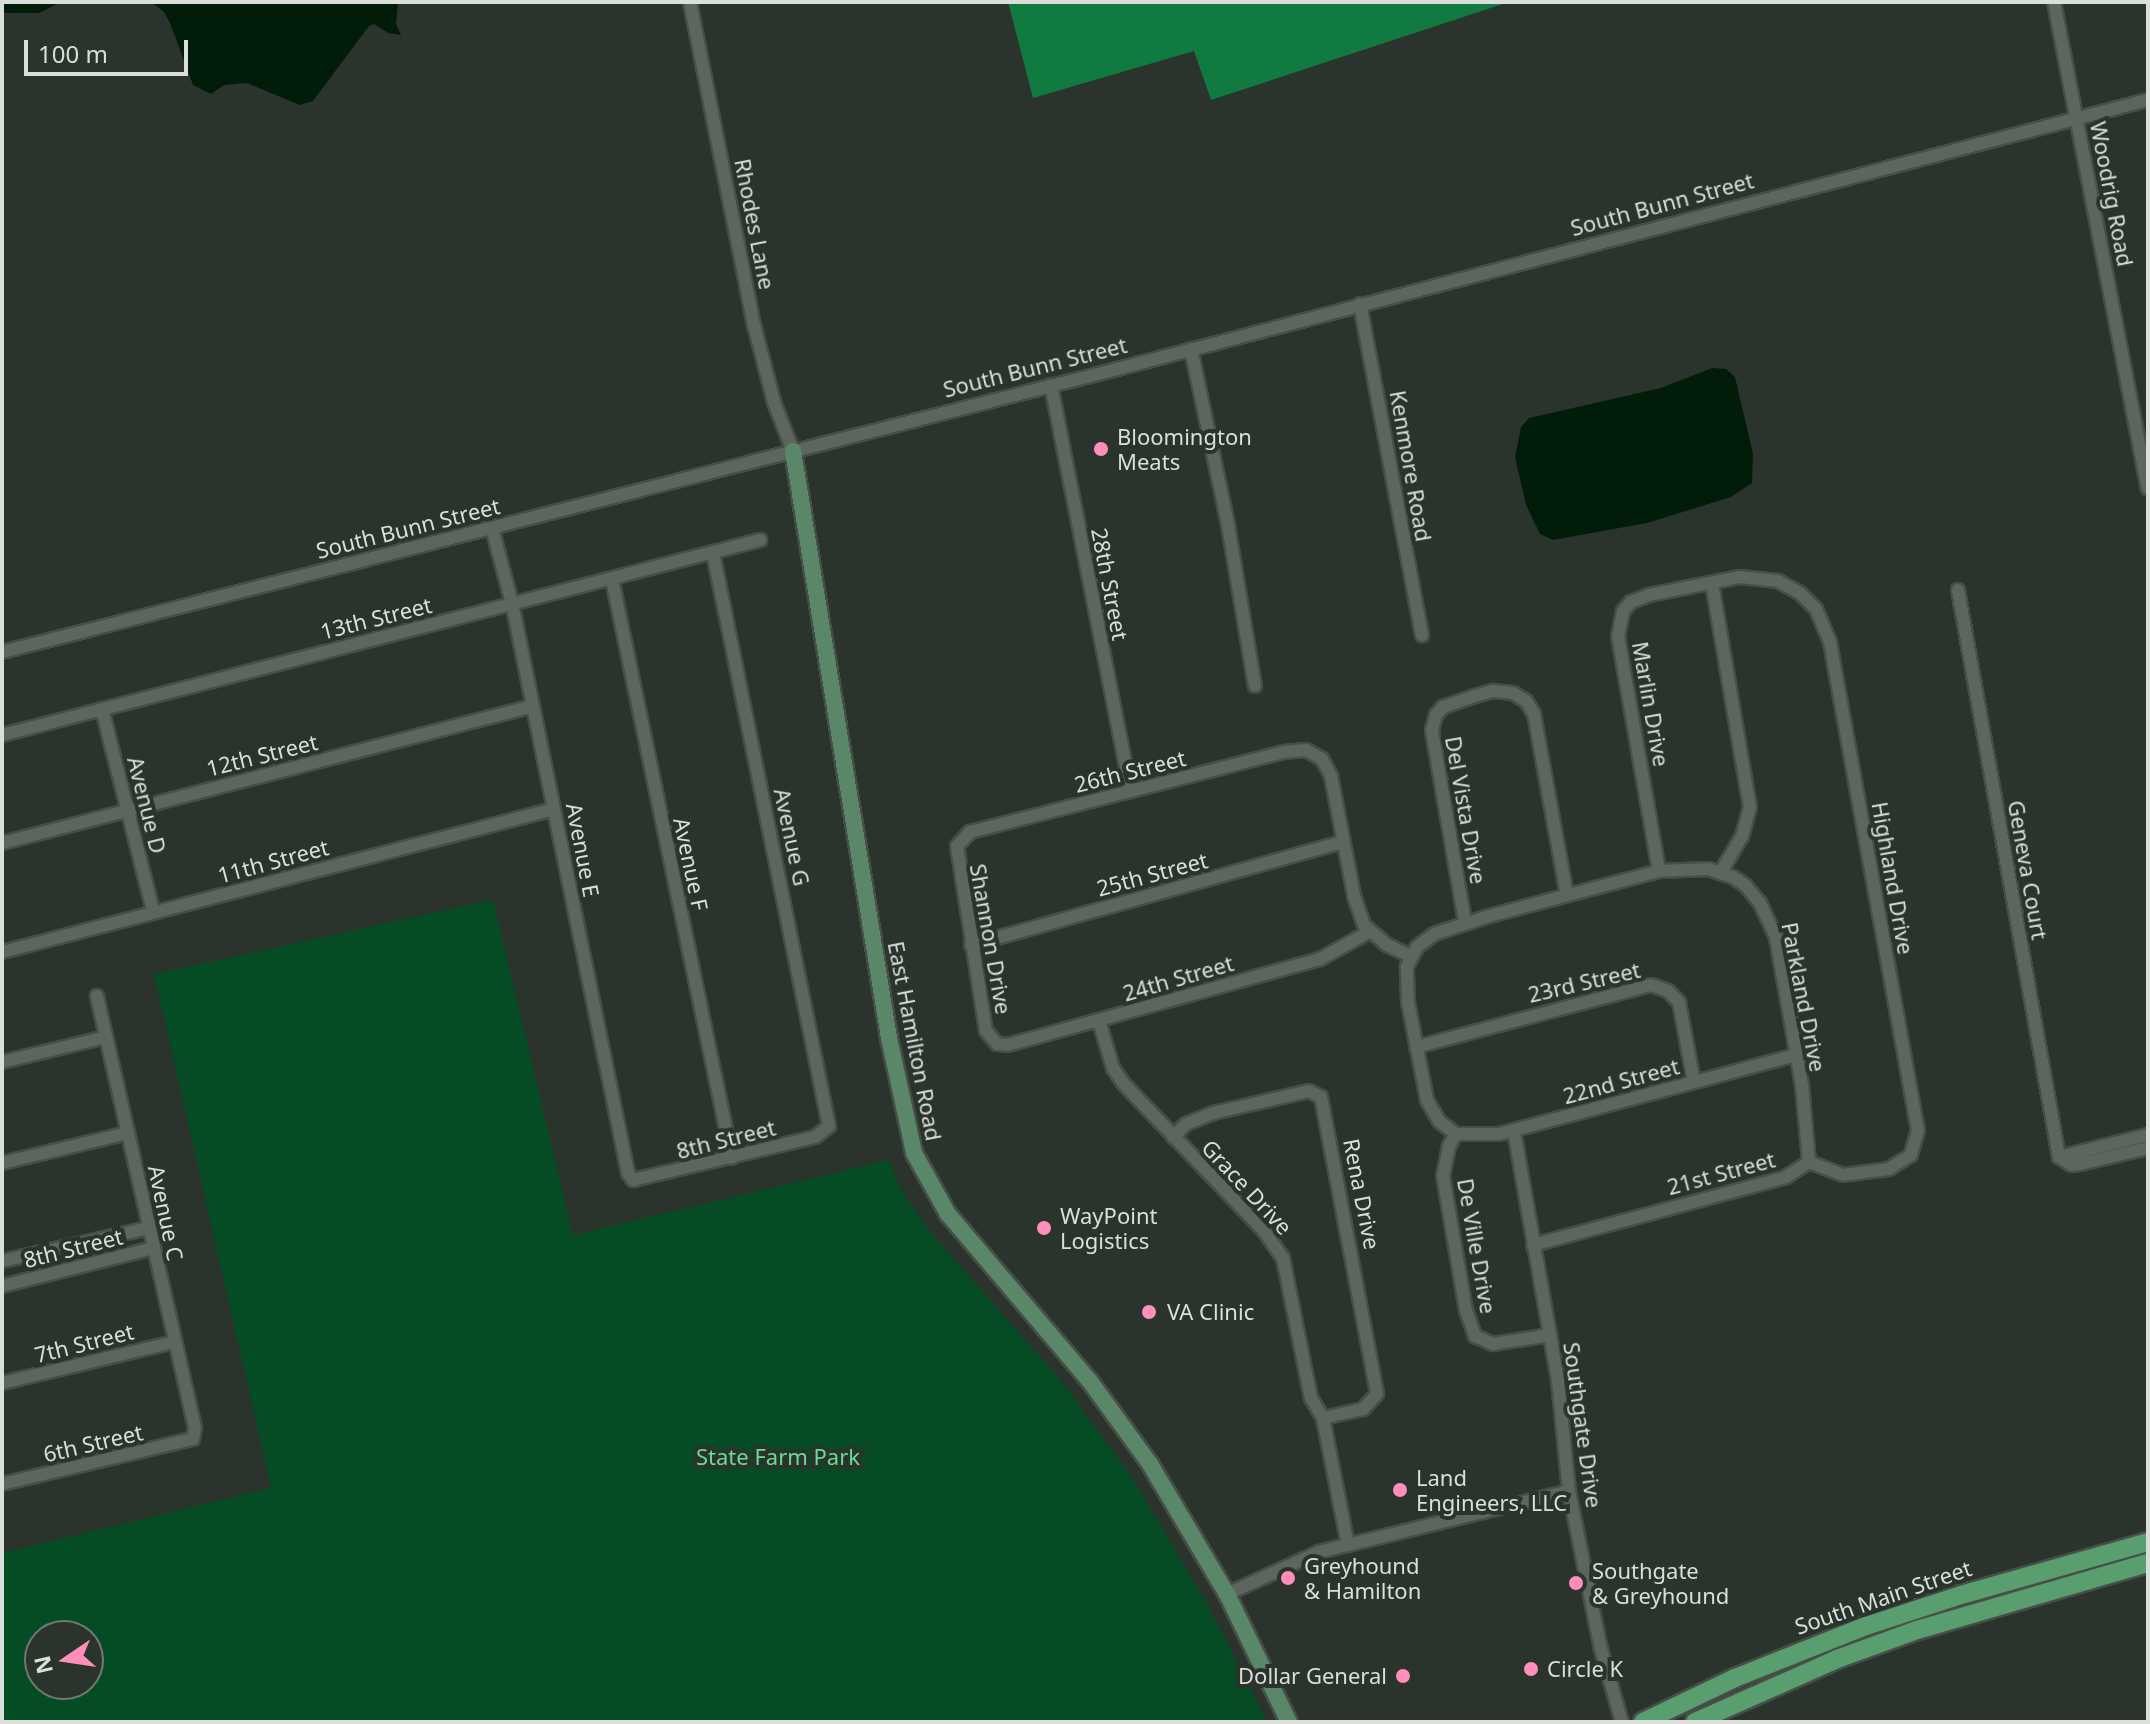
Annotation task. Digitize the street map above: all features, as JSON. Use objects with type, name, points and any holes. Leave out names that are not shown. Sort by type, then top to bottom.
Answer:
[{"type":"highway","name":"South Main Street","points":[[1643,1722],[1735,1678],[1866,1626],[1975,1590],[2148,1542]]},
{"type":"highway","name":"South Main Street","points":[[1695,1722],[1837,1659],[1917,1630],[2148,1563]]},
{"type":"main road","name":"East Hamilton Road","points":[[793,451],[889,1038],[914,1153],[948,1214],[1078,1366],[1171,1498],[1227,1594],[1289,1722]]},
{"type":"street","name":"Rhodes Lane","points":[[690,2],[754,325],[774,402],[793,451]]},
{"type":"street","name":"Woodrig Road","points":[[2054,2],[2148,488]]},
{"type":"street","name":"South Bunn Street","points":[[2,652],[1191,349],[2148,100]]},
{"type":"street","name":"Kenmore Road","points":[[1360,304],[1422,635]]},
{"type":"street","points":[[1191,349],[1228,525],[1255,686]]},
{"type":"street","name":"28th Street","points":[[1051,385],[1131,791]]},
{"type":"street","name":"Avenue E","points":[[492,528],[512,603],[632,1179]]},
{"type":"street","name":"13th Street","points":[[2,735],[760,540]]},
{"type":"street","name":"Avenue G","points":[[713,553],[829,1130]]},
{"type":"street","name":"Marlin Drive","points":[[1659,871],[1618,637],[1619,622],[1625,607],[1639,598],[1740,577],[1768,578],[1800,593],[1816,609]]},
{"type":"street","name":"Avenue F","points":[[612,579],[732,1158]]},
{"type":"street","points":[[1456,1134],[1439,1121],[1430,1107],[1416,1047],[1406,978],[1411,956],[1434,934],[1465,922],[1659,871],[1683,868],[1721,872],[1742,836],[1750,807],[1712,583]]},
{"type":"street","name":"Geneva Court","points":[[1958,590],[2059,1157]]},
{"type":"street","name":"Highland Drive","points":[[1816,609],[1830,642],[1915,1109],[1918,1130],[1911,1155]]},
{"type":"street","name":"Del Vista Drive","points":[[1465,922],[1432,730],[1436,715],[1443,707],[1493,691],[1513,693],[1526,701],[1534,714],[1567,895]]},
{"type":"street","name":"12th Street","points":[[2,843],[533,706]]},
{"type":"street","name":"Avenue D","points":[[102,709],[153,911]]},
{"type":"street","name":"26th Street","points":[[959,842],[970,832],[1301,749],[1314,753],[1331,776],[1343,842]]},
{"type":"street","name":"11th Street","points":[[2,952],[554,809]]},
{"type":"street","name":"Shannon Drive","points":[[959,842],[956,856],[986,1031],[992,1041]]},
{"type":"street","points":[[1343,842],[1354,896],[1369,932],[1411,956]]},
{"type":"street","name":"25th Street","points":[[971,945],[1343,842]]},
{"type":"street","name":"Parkland Drive","points":[[1721,872],[1751,891],[1773,926],[1796,1055],[1809,1162]]},
{"type":"street","name":"24th Street","points":[[992,1041],[1008,1045],[1320,959],[1369,932]]},
{"type":"street","name":"23rd Street","points":[[1416,1047],[1651,985],[1668,991],[1679,1002],[1694,1082]]},
{"type":"street","name":"Avenue C","points":[[97,996],[195,1428],[193,1439]]},
{"type":"street","name":"Grace Drive","points":[[1099,1021],[1113,1068],[1173,1137],[1264,1231],[1283,1258],[1311,1398],[1323,1418],[1348,1545]]},
{"type":"street","points":[[2,1062],[106,1037]]},
{"type":"street","name":"22nd Street","points":[[1456,1134],[1481,1136],[1514,1131],[1796,1055]]},
{"type":"street","name":"Rena Drive","points":[[1173,1137],[1186,1124],[1213,1113],[1309,1091],[1321,1097],[1377,1394],[1363,1409],[1323,1418]]},
{"type":"street","name":"8th Street","points":[[632,1179],[643,1181],[815,1137],[829,1130]]},
{"type":"street","name":"Southgate Drive","points":[[1514,1131],[1563,1416],[1569,1491],[1601,1649],[1622,1722]]},
{"type":"street","points":[[2,1163],[128,1133]]},
{"type":"street","name":"De Ville Drive","points":[[1456,1134],[1449,1146],[1443,1176],[1466,1310],[1475,1336],[1493,1344],[1550,1335]]},
{"type":"street","points":[[2059,1157],[2148,1135]]},
{"type":"street","points":[[2059,1157],[2072,1165],[2148,1148]]},
{"type":"street","name":"21st Street","points":[[1533,1245],[1786,1177],[1809,1162],[1832,1172],[1854,1175],[1889,1169],[1911,1155]]},
{"type":"street","name":"8th Street","points":[[2,1261],[148,1228]]},
{"type":"street","name":"8th Street","points":[[2,1286],[153,1248]]},
{"type":"street","name":"7th Street","points":[[2,1383],[174,1342]]},
{"type":"street","name":"6th Street","points":[[2,1484],[193,1439]]},
{"type":"street","points":[[1227,1594],[1293,1562],[1348,1545],[1569,1491]]},
{"type":"green space","points":[[1008,2],[1509,2],[1211,100],[1194,51],[1033,98]]},
{"type":"green space","name":"State Farm Park","points":[[493,900],[573,1235],[889,1160],[900,1188],[929,1231],[1058,1377],[1131,1476],[1206,1602],[1267,1722],[2,1722],[2,1553],[271,1488],[154,974]]},
{"type":"shaded area","points":[[2,2],[61,2],[39,13],[2,13]]},
{"type":"shaded area","points":[[151,2],[398,2],[396,24],[401,35],[388,33],[374,24],[369,26],[313,101],[300,105],[247,83],[224,85],[211,94],[193,85],[170,23],[164,12]]},
{"type":"shaded area","points":[[1712,368],[1726,369],[1735,377],[1753,454],[1752,483],[1731,497],[1647,523],[1553,540],[1540,534],[1526,505],[1515,457],[1521,427],[1529,418],[1661,388]]},
{"type":"place","name":"Bloomington Meats","points":[[1101,449]]},
{"type":"place","name":"WayPoint Logistics","points":[[1044,1228]]},
{"type":"place","name":"VA Clinic","points":[[1149,1312]]},
{"type":"place","name":"Land Engineers, LLC","points":[[1400,1490]]},
{"type":"place","name":"Greyhound & Hamilton","points":[[1288,1578]]},
{"type":"place","name":"Southgate & Greyhound","points":[[1576,1583]]},
{"type":"place","name":"Circle K","points":[[1531,1669]]},
{"type":"place","name":"Dollar General","points":[[1403,1676]]}]
